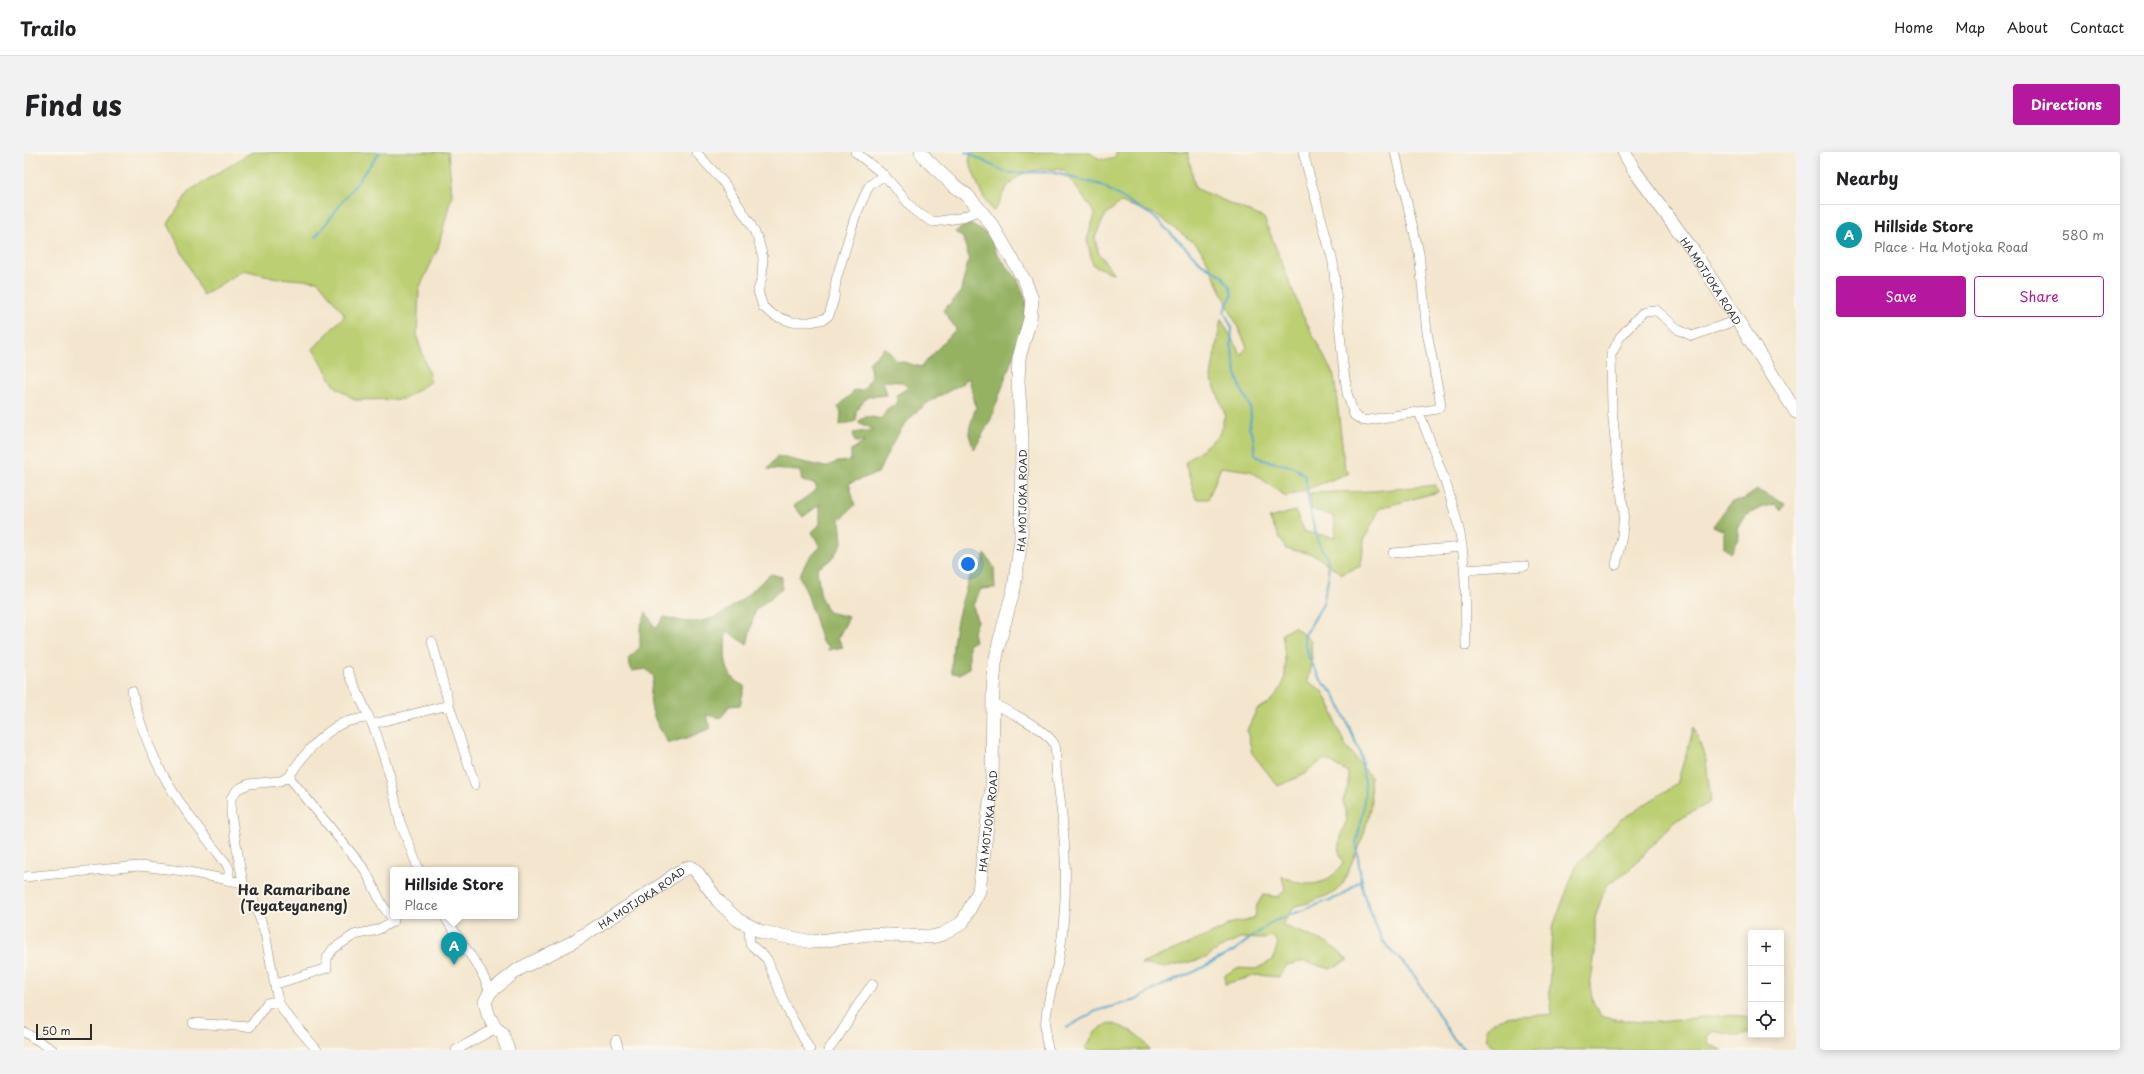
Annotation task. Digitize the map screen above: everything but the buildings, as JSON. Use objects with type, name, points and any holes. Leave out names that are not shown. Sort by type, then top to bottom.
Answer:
[{"type":"street","points":[[696,152],[724,183],[750,223],[758,239],[763,258],[762,277],[758,291],[762,307],[775,316],[792,322],[810,322],[824,319],[829,315],[834,299],[836,280],[855,217],[869,186],[884,175]]},
{"type":"street","points":[[855,152],[884,175],[916,212],[933,222],[960,218],[980,210]]},
{"type":"street","name":"HA MOTJOKA ROAD","points":[[490,992],[519,969],[571,943],[686,868],[692,867],[729,914],[749,927],[762,932],[813,942],[868,934],[932,937],[950,931],[962,923],[979,891],[987,834],[994,758],[993,704],[999,643],[1014,588],[1022,540],[1022,437],[1018,373],[1020,352],[1030,319],[1032,300],[1025,281],[994,228],[966,195],[926,160],[921,152]]},
{"type":"street","points":[[1303,152],[1333,262],[1343,364],[1348,393],[1354,415],[1363,420],[1437,409],[1441,405],[1427,332],[1419,253],[1395,152]]},
{"type":"street","name":"HA MOTJOKA ROAD","points":[[1624,152],[1634,170],[1694,252],[1796,412]]},
{"type":"street","points":[[1616,565],[1622,536],[1624,512],[1612,409],[1611,356],[1620,337],[1644,311],[1656,310],[1679,330],[1692,336],[1737,320]]},
{"type":"street","points":[[1419,412],[1448,493],[1462,547],[1466,646]]},
{"type":"street","points":[[1393,553],[1462,547]]},
{"type":"street","points":[[1464,570],[1526,566]]},
{"type":"street","points":[[432,641],[449,705],[475,785]]},
{"type":"street","points":[[348,671],[370,720],[390,776],[400,822],[418,867]]},
{"type":"street","points":[[132,691],[137,714],[148,746],[178,802],[226,863],[229,869],[229,881]]},
{"type":"street","points":[[993,704],[1036,726],[1054,745],[1066,851],[1066,890],[1060,951],[1048,1014],[1045,1042],[1049,1050]]},
{"type":"street","points":[[317,1050],[285,1013],[278,1001],[276,984],[265,933],[253,899],[243,883],[231,814],[231,798],[233,793],[250,784],[280,781],[289,777],[300,761],[329,731],[343,723],[370,720],[449,705]]},
{"type":"street","points":[[289,777],[366,870],[383,906],[390,916]]},
{"type":"street","points":[[24,876],[139,866],[184,871],[243,883]]},
{"type":"street","points":[[276,984],[327,968],[327,958],[333,949],[354,935],[377,930],[394,921],[393,919]]},
{"type":"street","points":[[446,919],[481,971],[490,992],[485,1002],[488,1014],[496,1028],[502,1033],[508,1050]]},
{"type":"street","points":[[749,927],[750,944],[767,959],[787,1009],[810,1050]]},
{"type":"street","points":[[828,1050],[845,1027],[862,997],[873,984]]},
{"type":"street","points":[[193,1023],[250,1027],[256,1022],[268,1004],[278,1001]]},
{"type":"street","points":[[456,1050],[496,1028]]},
{"type":"street","points":[[24,1032],[53,1050]]},
{"type":"street","points":[[616,1040],[619,1050]]},
{"type":"green space","points":[[252,152],[448,152],[452,194],[438,248],[419,289],[417,337],[431,381],[404,399],[355,400],[335,386],[313,349],[345,315],[318,281],[277,278],[244,270],[203,295],[168,224],[189,191]]},
{"type":"green space","points":[[971,152],[1089,152],[1095,157],[1106,160],[1116,156],[1116,152],[1188,152],[1195,188],[1264,218],[1302,314],[1334,376],[1345,469],[1350,473],[1286,497],[1251,471],[1221,467],[1208,499],[1196,499],[1185,463],[1219,435],[1225,414],[1211,377],[1221,319],[1241,355],[1247,347],[1205,256],[1197,245],[1157,215],[1121,202],[1106,214],[1095,237],[1098,252],[1114,274],[1093,265],[1087,240],[1095,214],[1064,170],[1047,169],[1032,171],[1017,177],[1005,190],[998,206],[993,211],[981,193],[969,161]]},
{"type":"green space","points":[[968,223],[989,235],[997,254],[1018,280],[1026,301],[1024,325],[991,419],[974,450],[969,435],[970,426],[976,407],[969,378],[926,404],[906,423],[895,439],[878,473],[849,483],[855,505],[840,520],[842,543],[832,559],[817,569],[821,598],[828,612],[849,617],[838,638],[843,647],[828,650],[829,646],[822,642],[807,593],[799,576],[807,561],[820,547],[812,532],[820,524],[820,504],[803,517],[794,506],[817,489],[815,484],[802,481],[800,471],[768,469],[777,456],[825,467],[837,462],[851,461],[851,450],[865,442],[855,442],[853,433],[873,430],[858,422],[860,419],[871,417],[881,419],[887,410],[898,402],[896,395],[908,388],[902,382],[883,381],[887,395],[867,397],[856,411],[856,421],[840,425],[841,412],[838,407],[855,390],[862,391],[865,387],[870,378],[869,363],[885,347],[896,360],[921,367],[956,329],[943,310],[960,294],[969,258],[963,238],[955,232]]},
{"type":"green space","points":[[1436,485],[1438,492],[1380,508],[1364,540],[1361,566],[1342,574],[1313,554],[1286,549],[1269,518],[1295,511],[1305,532],[1336,537],[1334,516],[1312,510],[1310,493],[1372,491]]},
{"type":"green space","points":[[1757,490],[1785,504],[1781,511],[1775,504],[1760,508],[1744,517],[1737,529],[1739,539],[1731,553],[1724,547],[1724,531],[1713,526],[1731,502],[1744,499]]},
{"type":"green space","points":[[985,554],[994,567],[995,588],[981,589],[973,605],[977,621],[973,632],[975,641],[969,644],[969,668],[960,674],[952,673],[953,646],[960,607],[973,568],[982,565]]},
{"type":"green space","points":[[771,574],[782,577],[782,589],[755,610],[747,645],[726,630],[725,655],[728,670],[737,682],[745,686],[740,705],[729,706],[721,718],[706,715],[711,728],[687,738],[668,743],[652,712],[650,696],[654,677],[646,669],[632,671],[628,659],[640,647],[640,628],[646,612],[656,629],[664,617],[689,622],[704,621],[725,612],[735,605]]},
{"type":"green space","points":[[1294,627],[1311,641],[1312,663],[1308,681],[1323,691],[1332,709],[1336,726],[1346,746],[1370,776],[1371,805],[1364,834],[1343,883],[1334,893],[1308,903],[1295,906],[1282,925],[1328,943],[1348,960],[1330,969],[1305,961],[1287,965],[1279,977],[1258,975],[1225,984],[1225,975],[1237,968],[1256,969],[1273,960],[1278,943],[1272,936],[1264,939],[1242,938],[1218,949],[1206,958],[1165,968],[1141,964],[1218,931],[1232,923],[1246,921],[1255,917],[1257,905],[1263,895],[1278,897],[1285,890],[1282,876],[1300,883],[1316,884],[1337,872],[1343,864],[1339,851],[1342,831],[1347,820],[1343,801],[1348,785],[1348,772],[1324,759],[1303,775],[1278,786],[1252,753],[1247,730],[1257,709],[1270,702],[1277,694],[1284,681],[1285,665],[1282,634]]},
{"type":"green space","points":[[1694,727],[1706,761],[1711,802],[1675,821],[1628,871],[1606,885],[1595,918],[1595,952],[1590,987],[1593,1003],[1602,1017],[1630,1021],[1670,1021],[1728,1015],[1748,1017],[1748,1034],[1738,1036],[1713,1031],[1707,1037],[1709,1044],[1723,1050],[1496,1050],[1487,1040],[1486,1028],[1493,1022],[1509,1017],[1552,1014],[1549,988],[1552,929],[1577,864],[1620,820],[1677,784]]},
{"type":"green space","points":[[1109,1023],[1127,1029],[1137,1035],[1149,1050],[1087,1050],[1086,1047],[1095,1032]]},
{"type":"waterway","points":[[315,238],[380,152]]},
{"type":"waterway","points":[[966,152],[1007,173],[1051,172],[1101,185],[1153,216],[1202,264],[1222,275],[1230,287],[1232,295],[1224,311],[1232,328],[1231,344],[1236,373],[1241,389],[1250,405],[1251,418],[1249,428],[1253,436],[1255,454],[1263,460],[1294,467],[1305,476],[1311,516],[1319,543],[1327,557],[1329,575],[1323,604],[1304,637],[1309,658],[1321,680],[1335,695],[1360,752],[1365,786],[1363,814],[1356,843],[1363,893],[1382,940],[1414,975],[1454,1040],[1465,1050]]},
{"type":"waterway","points":[[1066,1028],[1096,1011],[1136,1000],[1161,986],[1196,971],[1235,950],[1272,922],[1343,895],[1362,879]]},
{"type":"place","name":"Hillside Store","points":[[454,965]]},
{"type":"district","name":"Ha Ramaribane (Teyateyaneng)","points":[[294,898]]}]
